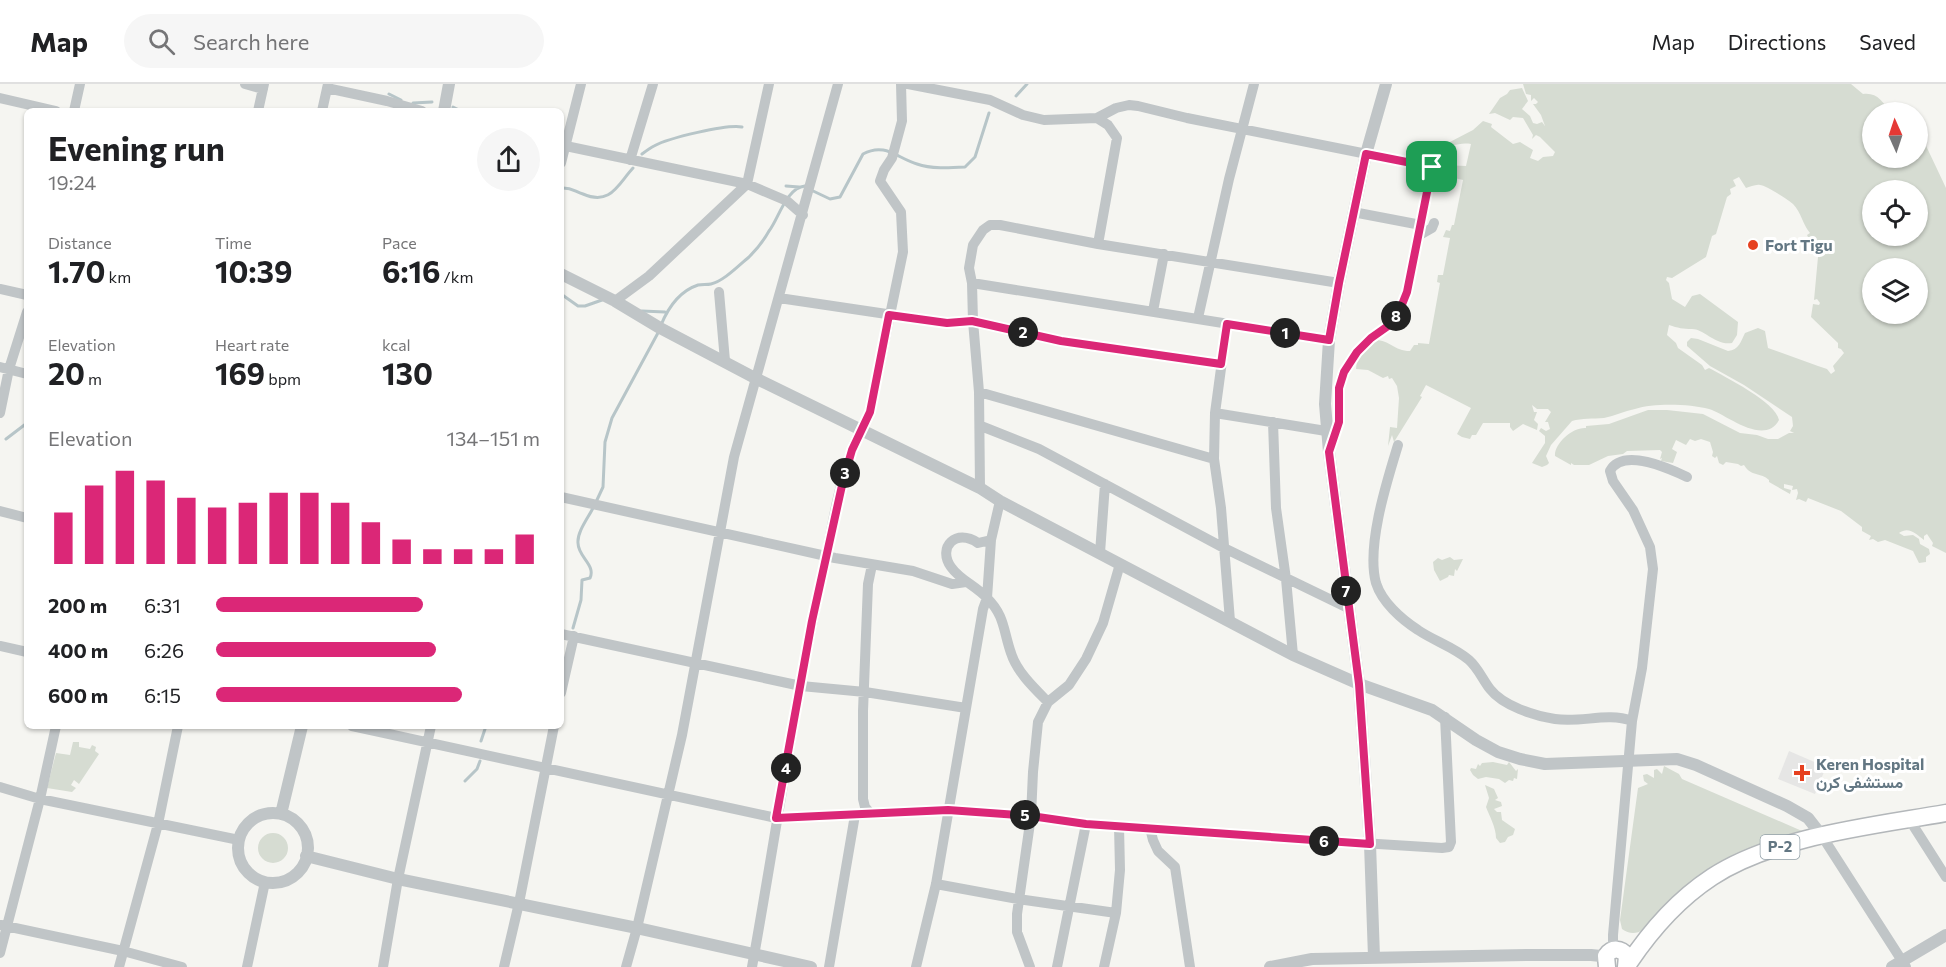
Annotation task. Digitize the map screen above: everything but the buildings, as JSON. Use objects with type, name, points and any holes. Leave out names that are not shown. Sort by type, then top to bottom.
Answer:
[{"type":"highway","name":"P-2","points":[[1627,967],[1643,942],[1686,897],[1713,876],[1745,860],[1787,844],[1946,813]]},
{"type":"highway","points":[[1609,960],[1643,942]]},
{"type":"highway","name":"P-2","points":[[1609,960],[1623,951],[1627,956],[1627,967]]},
{"type":"street","points":[[75,108],[80,84]]},
{"type":"street","points":[[244,84],[264,86],[259,108]]},
{"type":"street","points":[[445,108],[449,84]]},
{"type":"street","points":[[564,142],[581,84]]},
{"type":"street","points":[[632,160],[653,84]]},
{"type":"street","points":[[615,301],[658,269],[747,184],[769,84]]},
{"type":"street","points":[[626,967],[682,735],[718,532],[734,457],[838,84]]},
{"type":"street","points":[[753,961],[776,818],[826,555],[852,450],[870,412],[903,252],[901,212],[880,181],[892,158],[902,121],[901,84]]},
{"type":"street","points":[[908,84],[990,100],[1023,115],[1044,120],[1097,118],[1116,108],[1129,105],[1138,106],[1242,130],[1447,170]]},
{"type":"street","points":[[1198,318],[1209,262],[1254,84]]},
{"type":"street","points":[[1374,957],[1370,844],[1359,684],[1326,430],[1326,404],[1329,340],[1339,283],[1366,154],[1386,84]]},
{"type":"street","points":[[323,108],[327,86],[412,108]]},
{"type":"street","points":[[0,99],[42,108]]},
{"type":"street","points":[[1097,118],[1108,125],[1117,138],[1098,244]]},
{"type":"street","points":[[564,145],[747,184],[787,201],[803,215]]},
{"type":"street","points":[[1329,452],[1339,422],[1339,388],[1344,372],[1357,352],[1388,326],[1399,312],[1407,292],[1435,150]]},
{"type":"street","points":[[1353,212],[1420,231],[1431,228],[1434,224]]},
{"type":"street","points":[[980,488],[981,426],[972,321],[972,283],[969,268],[973,245],[983,230],[990,225],[1339,283]]},
{"type":"street","points":[[1153,311],[1164,254]]},
{"type":"street","points":[[564,276],[755,378],[980,488],[999,501],[1293,654],[1359,684],[1416,702],[1445,717],[1476,741],[1498,752],[1545,764],[1677,759],[1696,765],[1787,806],[1808,818],[1822,836],[1900,965],[1946,935]]},
{"type":"street","points":[[972,283],[1329,340]]},
{"type":"street","points":[[0,289],[24,294]]},
{"type":"street","points":[[719,292],[725,361]]},
{"type":"street","points":[[779,298],[947,323],[972,321],[1061,341],[1221,364]]},
{"type":"street","points":[[1227,324],[1215,413],[1214,459],[1230,621]]},
{"type":"street","points":[[0,413],[4,368],[24,331]]},
{"type":"street","points":[[4,368],[24,373]]},
{"type":"street","points":[[979,392],[1214,459]]},
{"type":"street","points":[[1215,413],[1326,430]]},
{"type":"street","points":[[1273,422],[1276,508],[1287,579],[1293,654]]},
{"type":"street","points":[[981,426],[1039,449],[1224,548],[1348,608]]},
{"type":"street","points":[[1398,445],[1384,491],[1372,564],[1377,585],[1385,600],[1418,630],[1471,661],[1492,692],[1507,704],[1555,719],[1591,720],[1608,716],[1632,721]]},
{"type":"street","points":[[1270,967],[1312,959],[1374,957],[1583,955],[1600,956],[1609,960],[1632,721],[1642,668],[1653,559],[1633,510],[1613,481],[1610,471],[1616,464],[1623,461],[1636,460],[1666,467],[1688,477]]},
{"type":"street","points":[[1100,554],[1105,484]]},
{"type":"street","points":[[564,498],[872,565],[913,571],[952,584],[966,582]]},
{"type":"street","points":[[916,967],[936,884],[983,609],[987,598],[991,540],[999,501]]},
{"type":"street","points":[[0,511],[24,517]]},
{"type":"street","points":[[991,540],[978,543],[963,536],[956,538],[947,551],[951,567],[997,607],[1003,621],[1011,655],[1048,702]]},
{"type":"street","points":[[1030,967],[1017,932],[1018,899],[1031,816],[1038,722],[1048,702],[1069,685],[1086,659],[1103,623],[1120,564]]},
{"type":"street","points":[[829,967],[856,815],[863,799],[868,584],[872,565]]},
{"type":"street","points":[[564,634],[801,686],[865,692],[966,708]]},
{"type":"street","points":[[564,679],[573,636]]},
{"type":"street","points":[[0,646],[24,651]]},
{"type":"street","points":[[366,729],[776,818],[948,810],[1031,816],[1086,824],[1370,844],[1449,847],[1451,842],[1445,717]]},
{"type":"street","points":[[0,954],[3,925],[40,799],[55,729]]},
{"type":"street","points":[[119,967],[158,824],[177,729]]},
{"type":"street","points":[[281,814],[301,729]]},
{"type":"street","points":[[382,967],[398,879],[430,729]]},
{"type":"street","points":[[504,967],[553,729]]},
{"type":"street","points":[[0,787],[40,799],[239,840]]},
{"type":"street","points":[[863,799],[871,814]]},
{"type":"street","points":[[270,813],[281,814],[291,818],[305,834],[308,845],[306,856],[303,866],[287,880],[265,882],[247,870],[241,861],[238,851],[239,840],[250,821],[270,813]]},
{"type":"street","points":[[1910,819],[1946,877]]},
{"type":"street","points":[[1057,967],[1086,824]]},
{"type":"street","points":[[1104,967],[1116,913],[1120,870],[1119,826]]},
{"type":"street","points":[[1150,828],[1158,851],[1175,867],[1190,967]]},
{"type":"street","points":[[306,856],[398,879],[637,928],[753,961],[811,967]]},
{"type":"street","points":[[247,967],[265,882]]},
{"type":"street","points":[[936,884],[1116,913]]},
{"type":"street","points":[[3,925],[123,951],[182,967]]},
{"type":"shaded area","points":[[1523,84],[1851,84],[1863,94],[1872,95],[1882,102],[1862,102],[1862,168],[1928,168],[1928,150],[1946,188],[1946,553],[1932,546],[1933,543],[1927,534],[1924,540],[1906,530],[1899,533],[1904,536],[1913,535],[1919,539],[1920,544],[1929,549],[1930,554],[1926,557],[1926,562],[1919,563],[1913,551],[1885,540],[1878,542],[1873,539],[1869,540],[1871,536],[1862,531],[1862,527],[1841,511],[1808,498],[1806,502],[1796,500],[1798,493],[1797,489],[1792,490],[1793,486],[1784,484],[1784,488],[1791,490],[1790,494],[1766,478],[1750,471],[1744,465],[1719,463],[1717,456],[1715,458],[1712,456],[1710,442],[1701,439],[1695,441],[1690,439],[1686,445],[1676,440],[1672,449],[1677,452],[1673,463],[1661,461],[1662,452],[1660,450],[1627,451],[1623,454],[1608,456],[1589,465],[1571,463],[1571,465],[1555,456],[1557,446],[1575,430],[1586,428],[1586,426],[1609,424],[1648,410],[1703,414],[1740,433],[1768,439],[1778,439],[1794,433],[1790,431],[1793,426],[1792,417],[1744,385],[1710,366],[1687,346],[1691,338],[1728,351],[1737,347],[1745,333],[1758,328],[1765,331],[1768,348],[1827,369],[1831,374],[1835,371],[1833,366],[1844,353],[1838,348],[1838,343],[1811,317],[1813,304],[1819,305],[1820,303],[1817,299],[1814,300],[1818,257],[1807,235],[1810,233],[1791,202],[1763,186],[1746,188],[1739,177],[1733,180],[1736,186],[1730,189],[1731,194],[1727,197],[1716,234],[1712,236],[1706,257],[1672,278],[1667,277],[1666,280],[1669,283],[1672,299],[1685,307],[1692,296],[1700,294],[1738,322],[1737,335],[1732,343],[1726,343],[1697,330],[1669,325],[1667,335],[1678,348],[1702,365],[1705,370],[1709,368],[1760,398],[1776,413],[1779,420],[1772,427],[1755,430],[1701,407],[1672,405],[1643,407],[1604,418],[1572,421],[1551,445],[1546,456],[1549,463],[1542,467],[1532,463],[1545,443],[1545,436],[1539,431],[1541,428],[1546,431],[1550,429],[1548,422],[1545,422],[1551,412],[1548,409],[1537,409],[1532,405],[1534,412],[1537,412],[1534,420],[1538,424],[1537,430],[1523,424],[1513,431],[1510,423],[1483,423],[1476,435],[1472,435],[1470,439],[1457,434],[1471,408],[1426,385],[1420,396],[1422,397],[1394,442],[1392,435],[1388,446],[1390,427],[1397,428],[1399,398],[1397,386],[1388,376],[1383,378],[1368,370],[1356,369],[1357,360],[1375,340],[1405,351],[1410,351],[1418,343],[1429,344],[1440,283],[1437,282],[1438,275],[1443,275],[1450,238],[1443,237],[1446,230],[1450,231],[1454,225],[1463,180],[1446,176],[1447,172],[1441,165],[1466,166],[1471,144],[1446,144],[1473,130],[1483,121],[1492,124],[1491,127],[1513,144],[1520,142],[1533,150],[1530,158],[1538,161],[1543,157],[1553,156],[1555,152],[1540,137],[1536,135],[1532,139],[1533,135],[1523,118],[1513,117],[1510,120],[1495,113],[1489,114],[1500,98],[1510,90],[1522,88],[1528,101],[1522,109],[1530,116],[1533,123],[1542,122],[1545,126],[1533,104],[1538,102],[1534,98],[1531,101],[1531,95],[1526,94]]},
{"type":"shaded area","points":[[1450,557],[1454,560],[1463,559],[1457,571],[1455,569],[1454,576],[1449,575],[1440,581],[1434,570],[1433,562],[1438,558],[1442,560]]},
{"type":"shaded area","points":[[73,742],[79,742],[79,747],[90,749],[92,745],[96,747],[95,751],[99,754],[79,784],[74,780],[71,785],[76,788],[72,792],[47,788],[56,753],[70,755]]},
{"type":"shaded area","name":"Keren Hospital مستشفى كرن","points":[[1789,751],[1826,767],[1815,794],[1778,779]]},
{"type":"shaded area","points":[[1493,762],[1507,765],[1509,762],[1516,771],[1518,769],[1517,779],[1514,778],[1513,781],[1509,780],[1505,783],[1499,779],[1486,777],[1478,779],[1470,770],[1471,768],[1476,769],[1478,764],[1480,766],[1482,763]]},
{"type":"shaded area","points":[[1664,766],[1679,774],[1682,779],[1802,831],[1734,855],[1708,871],[1643,930],[1630,933],[1622,929],[1620,920],[1638,788],[1648,784],[1644,781],[1643,775],[1647,774],[1654,778],[1654,770],[1657,769],[1662,774]]},
{"type":"shaded area","points":[[1485,785],[1494,789],[1498,798],[1495,800],[1501,802],[1502,806],[1494,809],[1501,812],[1502,820],[1515,829],[1513,835],[1505,842],[1500,843],[1496,838],[1494,825],[1486,807],[1489,798]]},
{"type":"shaded area","points":[[273,833],[284,837],[288,848],[284,859],[273,863],[262,859],[258,848],[262,837]]},
{"type":"waterway","points":[[1016,96],[1027,84]]},
{"type":"waterway","points":[[389,94],[401,100]]},
{"type":"waterway","points":[[413,103],[432,102]]},
{"type":"waterway","points":[[811,190],[830,199],[840,197],[863,154],[871,151],[891,152],[922,166],[965,167],[975,157],[989,113]]},
{"type":"waterway","points":[[642,154],[661,143],[684,136],[742,127]]},
{"type":"waterway","points":[[564,188],[593,197],[601,197],[613,191],[633,168]]},
{"type":"waterway","points":[[786,186],[799,187]]},
{"type":"waterway","points":[[661,325],[671,306],[686,291],[698,285],[721,280],[749,257],[765,238],[788,198],[798,188],[805,186]]},
{"type":"waterway","points":[[564,296],[578,306],[602,300]]},
{"type":"waterway","points":[[642,311],[665,312]]},
{"type":"waterway","points":[[596,502],[603,487],[605,442],[612,418],[659,331]]},
{"type":"waterway","points":[[6,439],[24,425]]},
{"type":"waterway","points":[[573,628],[581,600],[582,580],[590,578],[591,573],[579,548],[578,539],[593,508]]},
{"type":"waterway","points":[[481,741],[485,729]]},
{"type":"waterway","points":[[465,781],[477,769],[480,761]]},
{"type":"place","name":"Fort Tigu","points":[[1753,245]]},
{"type":"place","name":"Keren Hospital مستشفى كرن","points":[[1802,773]]},
{"type":"route","points":[[1366,154],[1432,167],[1407,292],[1399,312],[1388,326],[1357,352],[1344,372],[1339,388],[1339,422],[1329,452],[1359,684],[1370,844],[1086,824],[1031,816],[948,810],[776,818],[812,621],[843,481],[852,450],[870,412],[889,315],[947,323],[972,321],[1061,341],[1221,364],[1227,324],[1329,340],[1366,154]]}]
